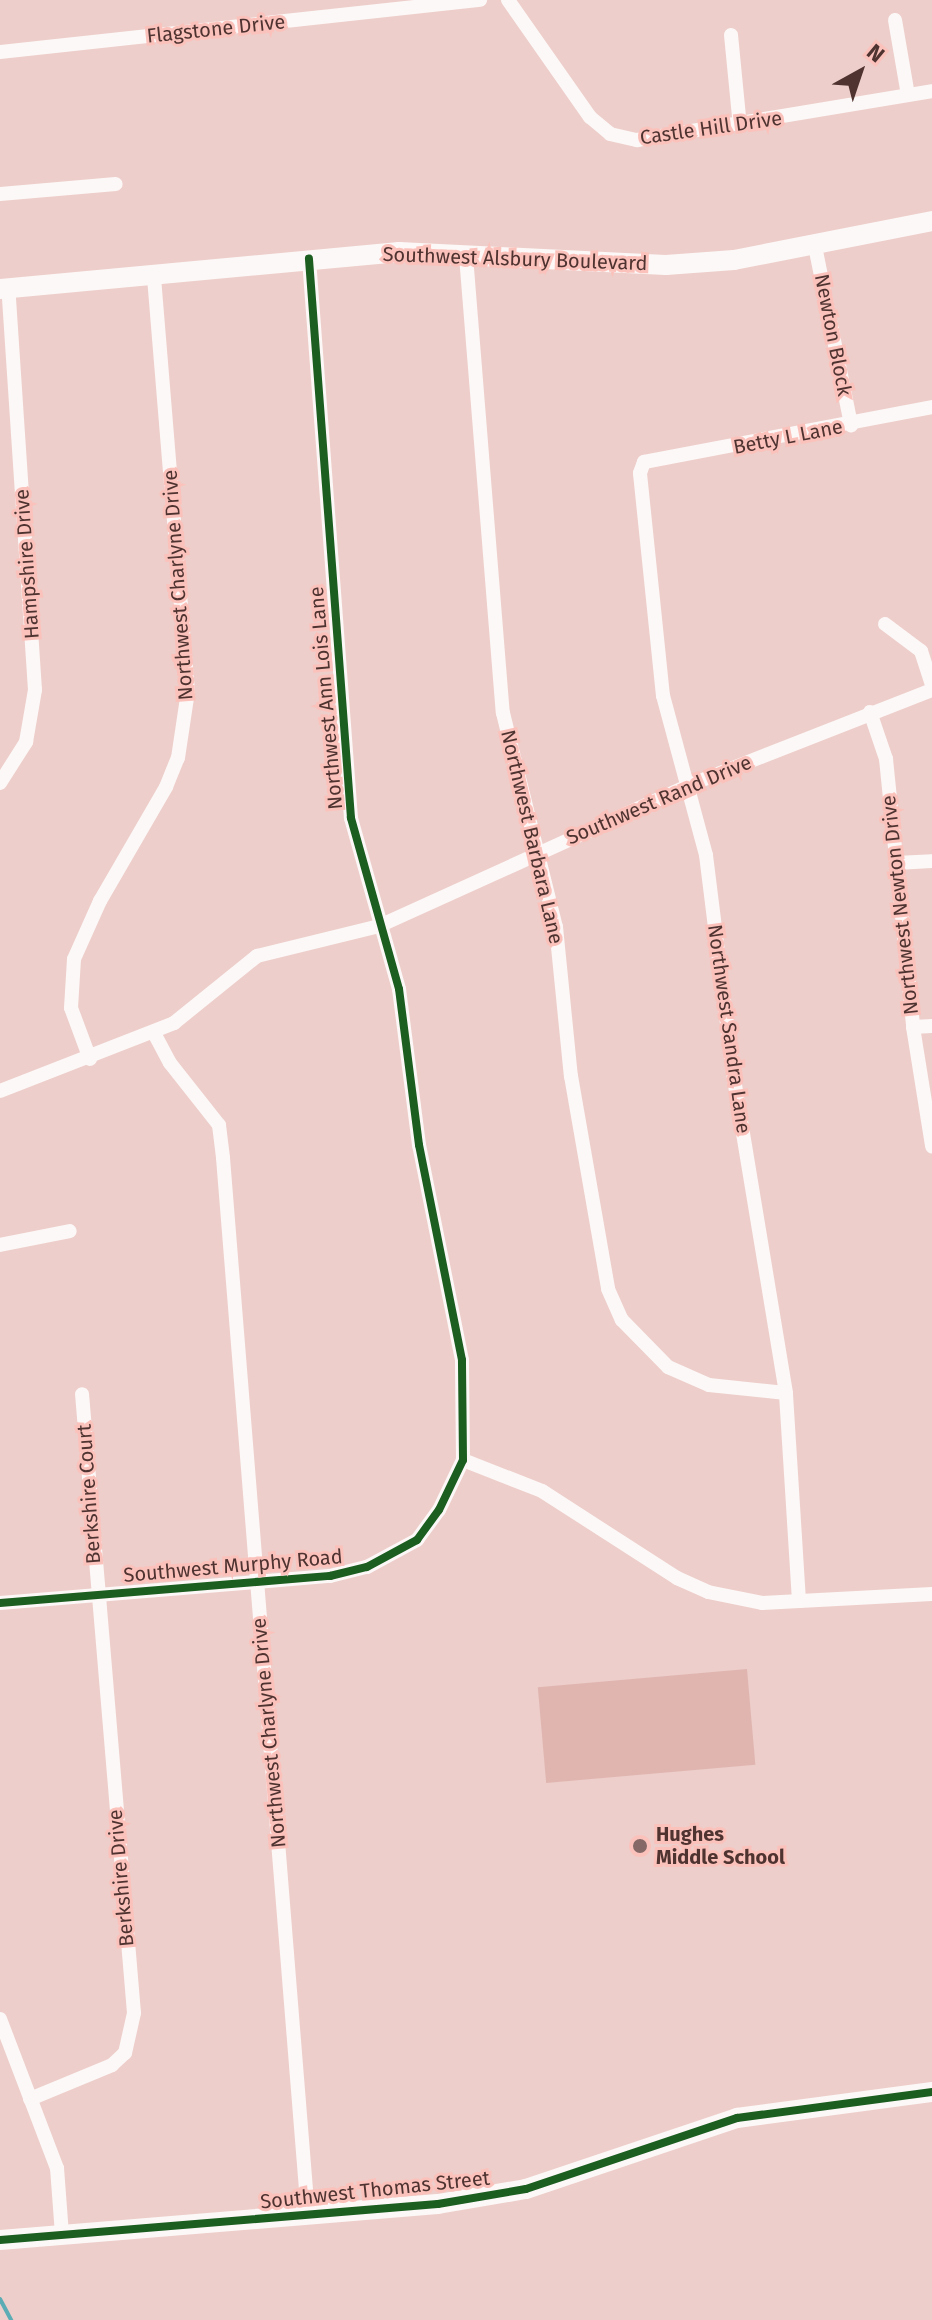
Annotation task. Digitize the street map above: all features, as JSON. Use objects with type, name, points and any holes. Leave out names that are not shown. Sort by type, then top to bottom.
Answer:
[{"type":"street","name":"Flagstone Drive","points":[[0,52],[387,6],[480,0]]},
{"type":"street","name":"Castle Hill Drive","points":[[508,0],[590,117],[610,134],[637,140],[740,126],[932,91]]},
{"type":"street","points":[[895,20],[908,95]]},
{"type":"street","points":[[731,35],[740,126]]},
{"type":"street","points":[[0,194],[116,184]]},
{"type":"street","name":"Southwest Alsbury Boulevard","points":[[4,288],[399,252],[666,265],[815,246],[932,221]]},
{"type":"street","name":"Newton Block","points":[[815,246],[851,425]]},
{"type":"street","name":"Northwest Barbara Lane","points":[[466,256],[503,713],[556,927],[571,1076],[608,1289],[622,1320],[668,1367],[709,1385],[786,1393]]},
{"type":"street","name":"Northwest Ann Lois Lane","points":[[309,259],[351,818],[399,989],[419,1145],[462,1360],[463,1460]]},
{"type":"street","name":"Northwest Charlyne Drive","points":[[90,1059],[71,1008],[74,959],[100,901],[166,787],[178,758],[188,691],[154,273]]},
{"type":"street","name":"Hampshire Drive","points":[[0,783],[26,742],[35,690],[4,288]]},
{"type":"street","name":"Betty L Lane","points":[[644,462],[851,425],[932,407]]},
{"type":"street","name":"Northwest Sandra Lane","points":[[644,462],[640,473],[663,696],[706,855],[734,1080],[786,1393],[799,1601]]},
{"type":"street","points":[[885,624],[921,651],[932,687]]},
{"type":"street","name":"Southwest Rand Drive","points":[[0,1091],[154,1033],[191,1012],[257,956],[379,926],[687,786],[932,687]]},
{"type":"street","name":"Northwest Newton Drive","points":[[870,712],[886,759],[913,1027],[932,1146]]},
{"type":"street","points":[[896,863],[932,861]]},
{"type":"street","points":[[913,1027],[932,1026]]},
{"type":"street","name":"Northwest Charlyne Drive","points":[[154,1033],[170,1063],[219,1125],[308,2214]]},
{"type":"street","points":[[0,1245],[70,1231]]},
{"type":"street","name":"Berkshire Court","points":[[82,1394],[97,1595]]},
{"type":"street","points":[[463,1460],[542,1491],[677,1578],[708,1592],[762,1603],[932,1594]]},
{"type":"street","name":"Southwest Murphy Road","points":[[0,1603],[330,1576],[395,1557],[417,1540],[439,1510],[463,1460]]},
{"type":"street","name":"Berkshire Drive","points":[[30,2099],[112,2065],[125,2053],[134,2013],[97,1595]]},
{"type":"street","points":[[0,2019],[57,2168],[62,2235]]},
{"type":"street","name":"Southwest Thomas Street","points":[[0,2240],[438,2204],[526,2189],[737,2118],[932,2092]]},
{"type":"shaded area","points":[[747,1669],[755,1765],[546,1783],[538,1687]]},
{"type":"waterway","points":[[0,2299],[11,2320]]},
{"type":"cycle path","points":[[0,1603],[330,1576],[367,1567],[417,1540],[439,1510],[463,1460],[462,1360],[419,1145],[399,989],[351,818],[309,259]]},
{"type":"cycle path","points":[[0,2240],[438,2204],[526,2189],[737,2118],[932,2092]]},
{"type":"place","name":"Hughes Middle School","points":[[640,1846]]}]
